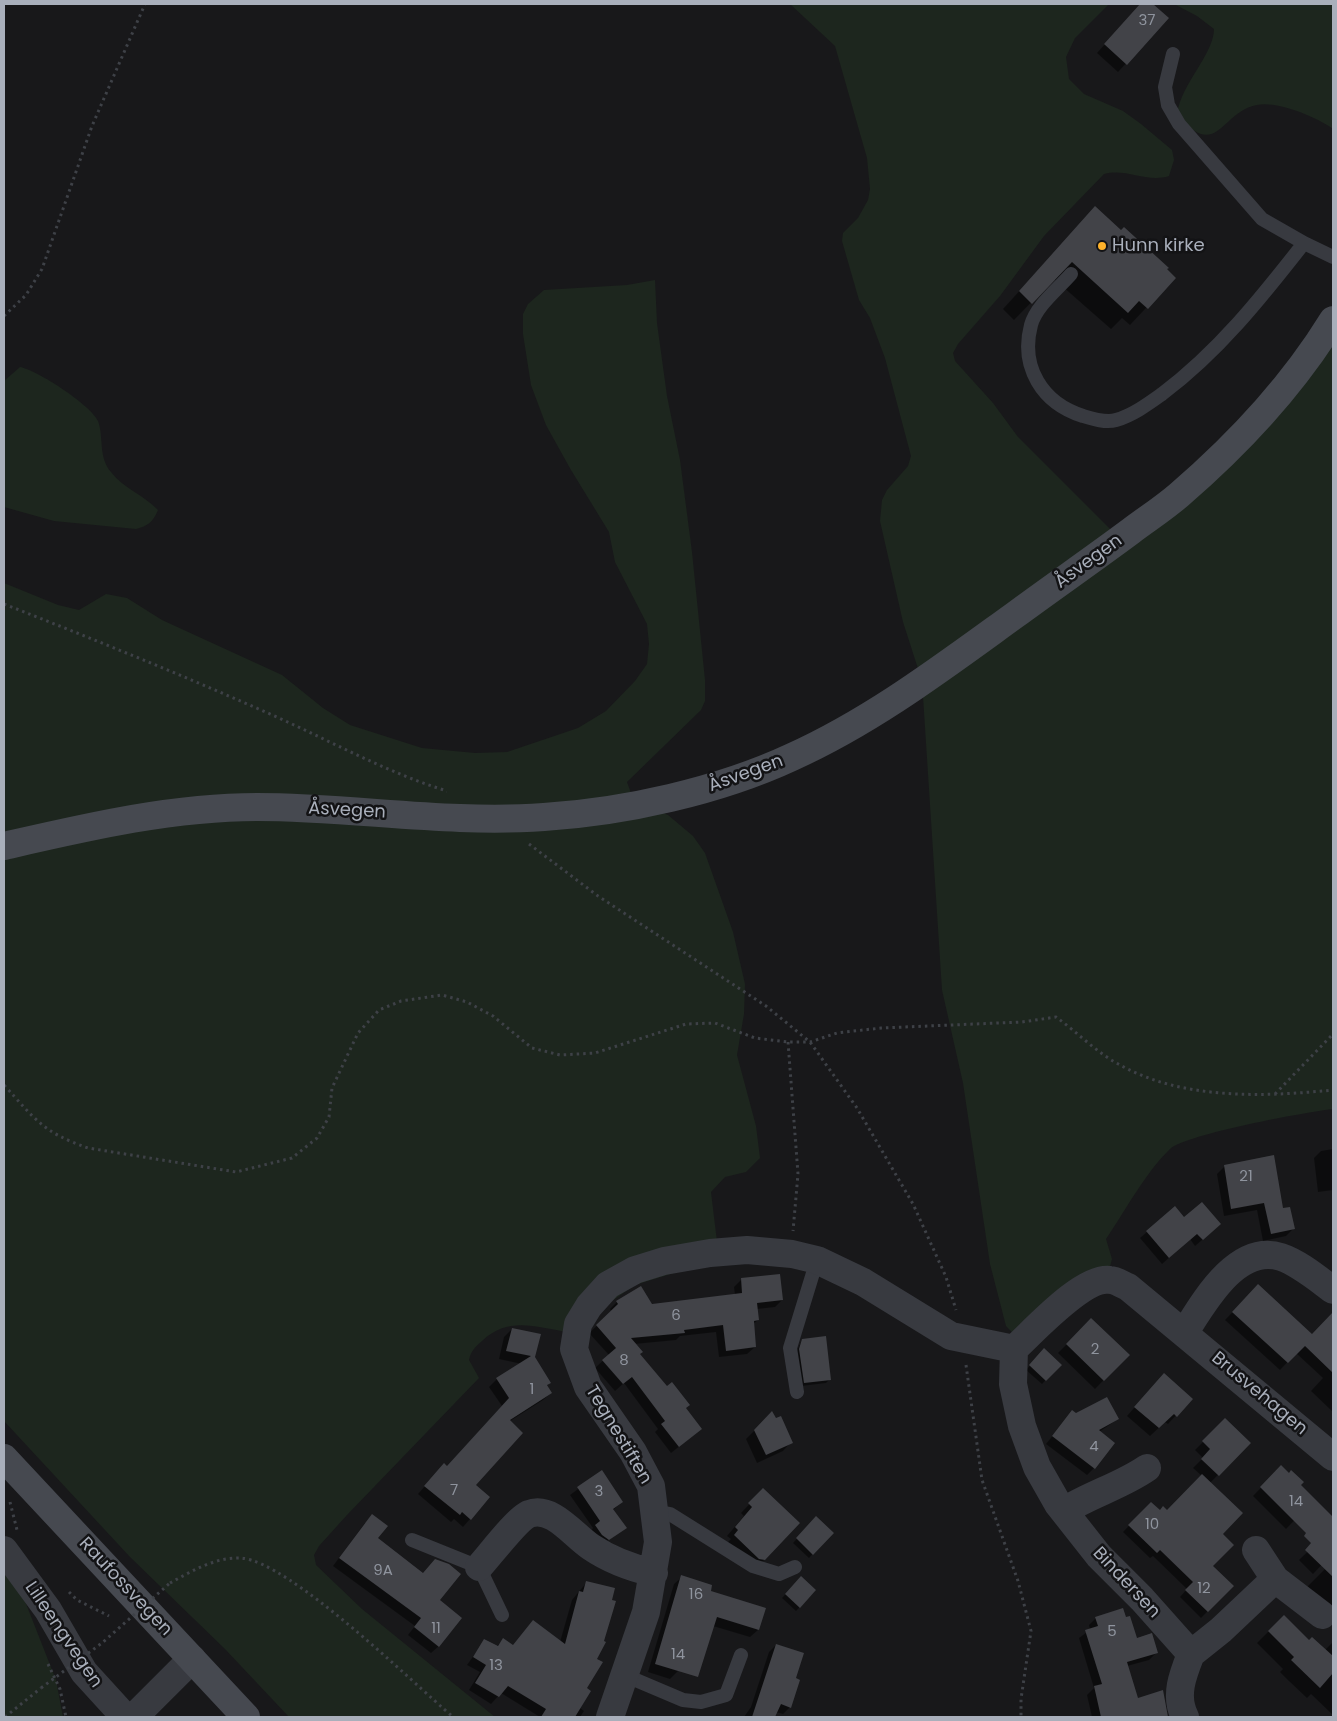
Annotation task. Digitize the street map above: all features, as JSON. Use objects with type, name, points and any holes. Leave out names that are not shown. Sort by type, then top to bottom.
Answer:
[{"type":"main road","name":"Åsvegen","points":[[4,846],[89,827],[164,814],[253,807],[356,810],[449,818],[544,817],[615,809],[702,790],[790,759],[856,725],[946,665],[1177,497],[1229,448],[1270,404],[1333,320]]},
{"type":"main road","name":"Raufossvegen","points":[[4,1458],[246,1717]]},
{"type":"street","name":"Tegnestiften","points":[[610,1717],[646,1612],[658,1542],[656,1511],[651,1486],[633,1452],[588,1387],[574,1350],[578,1324],[588,1306],[608,1285],[635,1270],[664,1261],[710,1252],[747,1250],[805,1257],[863,1282],[951,1336],[1014,1349]]},
{"type":"street","points":[[1014,1349],[1070,1298],[1094,1282],[1110,1280],[1128,1287],[1184,1332],[1212,1290],[1236,1266],[1258,1256],[1280,1256],[1333,1290]]},
{"type":"street","name":"Brusvehagen","points":[[1184,1332],[1333,1457]]},
{"type":"street","name":"Bindersen","points":[[1014,1349],[1013,1384],[1022,1426],[1037,1467],[1064,1511],[1099,1556],[1142,1599],[1190,1654]]},
{"type":"street","points":[[1064,1511],[1103,1490],[1128,1481],[1147,1468]]},
{"type":"street","points":[[479,1567],[520,1520],[529,1514],[543,1513],[556,1519],[591,1547],[630,1567],[654,1573]]},
{"type":"street","name":"Lilleengvegen","points":[[13,1544],[84,1672],[125,1717]]},
{"type":"street","points":[[1256,1550],[1275,1579],[1322,1615]]},
{"type":"street","points":[[1185,1717],[1181,1709],[1180,1682],[1190,1654],[1221,1630],[1275,1579]]},
{"type":"street","points":[[134,1717],[192,1658]]},
{"type":"lane","points":[[1173,54],[1165,87],[1168,105],[1178,124],[1262,219],[1333,257]]},
{"type":"lane","points":[[1071,274],[1037,313],[1031,325],[1029,355],[1032,370],[1038,383],[1057,404],[1071,412],[1093,419],[1116,420],[1141,409],[1188,374],[1254,306],[1304,243]]},
{"type":"lane","points":[[797,1392],[790,1348],[805,1257]]},
{"type":"lane","points":[[656,1511],[670,1514],[753,1566],[779,1574],[795,1566]]},
{"type":"lane","points":[[412,1540],[479,1567],[502,1615]]},
{"type":"lane","points":[[624,1675],[683,1700],[701,1702],[726,1695],[741,1655]]},
{"type":"path","points":[[4,316],[26,295],[42,268],[92,126],[145,4]]},
{"type":"path","points":[[4,604],[195,681],[297,726],[352,754],[453,793]]},
{"type":"path","points":[[503,818],[554,864],[598,896],[766,1006],[810,1042],[857,1108],[913,1204],[946,1278],[962,1327],[982,1480],[1018,1581],[1030,1631],[1021,1698],[1022,1717]]},
{"type":"path","points":[[4,1085],[33,1118],[64,1140],[88,1148],[236,1172],[292,1158],[317,1138],[329,1117],[332,1088],[358,1032],[379,1010],[401,1001],[442,995],[466,1002],[493,1016],[532,1048],[560,1055],[595,1053],[686,1024],[715,1023],[755,1038],[788,1042],[810,1042],[837,1033],[881,1028],[1022,1022],[1056,1017],[1119,1065],[1162,1084],[1244,1095],[1333,1090]]},
{"type":"path","points":[[1275,1094],[1333,1034]]},
{"type":"path","points":[[788,1042],[798,1174],[794,1207],[805,1257]]},
{"type":"path","points":[[9,1498],[17,1529],[13,1544]]},
{"type":"path","points":[[5,1717],[102,1642],[170,1583],[197,1568],[221,1560],[241,1558],[262,1563],[284,1575],[349,1627],[453,1717]]},
{"type":"path","points":[[63,1587],[77,1600],[108,1616]]},
{"type":"shaded area","points":[[790,4],[1109,4],[1075,38],[1066,57],[1069,79],[1084,94],[1123,111],[1172,150],[1174,160],[1169,176],[1152,178],[1121,173],[1104,174],[1044,236],[1000,296],[958,344],[953,353],[955,361],[993,403],[1018,437],[1122,541],[1333,335],[1333,1109],[1299,1114],[1222,1131],[1181,1143],[1170,1149],[1144,1180],[1106,1239],[1112,1259],[1109,1270],[1029,1350],[1006,1326],[990,1264],[963,1083],[942,990],[922,681],[903,622],[880,521],[882,500],[887,490],[908,466],[911,456],[885,358],[870,318],[859,300],[842,241],[843,233],[858,218],[868,200],[870,189],[867,158],[835,46]]},
{"type":"shaded area","points":[[1174,4],[1333,4],[1333,129],[1296,111],[1265,104],[1245,109],[1210,134],[1201,134],[1190,128],[1177,114],[1184,92],[1209,49],[1214,29],[1197,16]]},
{"type":"shaded area","points":[[655,280],[657,323],[667,396],[680,460],[692,552],[705,680],[705,701],[701,710],[627,782],[631,793],[647,806],[668,815],[693,836],[705,853],[733,932],[745,984],[744,1014],[737,1055],[756,1126],[760,1158],[746,1172],[725,1177],[711,1192],[718,1250],[674,1273],[635,1285],[567,1332],[533,1326],[512,1326],[492,1333],[475,1347],[469,1360],[479,1378],[347,1515],[319,1546],[314,1555],[316,1565],[362,1609],[495,1717],[289,1717],[225,1649],[130,1557],[4,1421],[4,583],[58,605],[79,610],[106,594],[127,598],[162,620],[282,675],[323,708],[350,725],[422,748],[475,753],[507,752],[578,728],[606,711],[635,681],[647,664],[649,644],[647,624],[615,562],[609,532],[546,425],[531,385],[523,334],[523,314],[528,304],[544,290],[627,285]]},
{"type":"shaded area","points":[[20,367],[38,374],[63,389],[93,414],[100,427],[104,460],[111,472],[122,483],[158,510],[150,523],[136,529],[54,521],[4,507],[4,381]]},
{"type":"shaded area","points":[[4,1568],[21,1591],[56,1680],[63,1717],[4,1717]]},
{"type":"building","points":[[1140,4],[1153,4],[1169,18],[1127,65],[1104,44]]},
{"type":"building","name":"Hunn kirke","points":[[1095,206],[1121,230],[1124,227],[1169,268],[1167,269],[1176,278],[1148,309],[1139,301],[1128,313],[1072,262],[1032,304],[1019,291]]},
{"type":"building","points":[[1274,1155],[1283,1208],[1290,1207],[1295,1229],[1271,1234],[1264,1203],[1231,1209],[1224,1165]]},
{"type":"building","points":[[1202,1202],[1221,1224],[1203,1240],[1197,1234],[1169,1258],[1146,1231],[1175,1206],[1184,1217]]},
{"type":"building","points":[[780,1274],[783,1300],[757,1303],[759,1320],[754,1321],[756,1347],[726,1351],[723,1325],[684,1330],[685,1333],[631,1338],[643,1352],[640,1354],[667,1386],[672,1382],[690,1405],[686,1408],[702,1429],[679,1447],[661,1424],[665,1421],[632,1377],[623,1384],[602,1360],[616,1348],[596,1325],[618,1304],[616,1301],[641,1286],[652,1304],[742,1293],[741,1278]]},
{"type":"building","points":[[1258,1284],[1312,1334],[1333,1312],[1333,1373],[1305,1346],[1288,1363],[1232,1312]]},
{"type":"building","points":[[1091,1318],[1130,1355],[1104,1381],[1066,1344]]},
{"type":"building","points":[[512,1328],[541,1334],[535,1357],[551,1383],[547,1385],[552,1393],[510,1420],[523,1433],[476,1485],[490,1497],[471,1520],[462,1512],[460,1515],[424,1486],[444,1463],[447,1466],[509,1398],[496,1378],[531,1356],[506,1351]]},
{"type":"building","points":[[826,1336],[831,1380],[804,1383],[799,1349],[802,1339]]},
{"type":"building","points":[[1044,1348],[1062,1365],[1046,1381],[1029,1365]]},
{"type":"building","points":[[1164,1373],[1193,1399],[1177,1417],[1174,1414],[1159,1428],[1134,1407]]},
{"type":"building","points":[[1107,1397],[1119,1419],[1099,1430],[1115,1443],[1095,1469],[1052,1436],[1072,1410],[1076,1413]]},
{"type":"building","points":[[772,1411],[776,1418],[781,1416],[793,1443],[766,1455],[754,1430]]},
{"type":"building","points":[[1225,1418],[1251,1443],[1219,1476],[1201,1459],[1210,1449],[1202,1441]]},
{"type":"building","points":[[1281,1465],[1289,1473],[1291,1470],[1304,1482],[1301,1485],[1333,1517],[1333,1577],[1305,1550],[1311,1543],[1304,1536],[1306,1533],[1260,1487]]},
{"type":"building","points":[[602,1470],[623,1502],[613,1509],[627,1528],[609,1540],[602,1535],[595,1525],[600,1521],[577,1487]]},
{"type":"building","points":[[1202,1474],[1243,1513],[1223,1534],[1234,1545],[1213,1566],[1234,1586],[1208,1612],[1185,1590],[1193,1582],[1160,1550],[1157,1553],[1128,1525],[1151,1502],[1160,1510],[1163,1506],[1167,1510]]},
{"type":"building","points":[[763,1488],[800,1523],[765,1560],[759,1559],[734,1535],[738,1530],[735,1527],[752,1507],[748,1503]]},
{"type":"building","points":[[372,1514],[388,1526],[378,1538],[423,1573],[435,1559],[449,1564],[461,1574],[440,1600],[462,1618],[439,1647],[414,1627],[421,1618],[339,1558]]},
{"type":"building","points":[[816,1516],[834,1533],[813,1555],[796,1538]]},
{"type":"building","points":[[681,1575],[712,1585],[711,1591],[766,1608],[759,1630],[717,1617],[698,1677],[655,1664]]},
{"type":"building","points":[[801,1576],[816,1590],[800,1608],[785,1594]]},
{"type":"building","points":[[586,1581],[615,1588],[612,1600],[616,1601],[604,1641],[606,1642],[597,1659],[603,1662],[587,1688],[591,1691],[575,1717],[541,1717],[546,1709],[508,1686],[499,1697],[475,1683],[486,1665],[473,1657],[484,1639],[498,1646],[503,1638],[513,1645],[533,1620],[565,1644],[579,1591],[583,1592]]},
{"type":"building","points":[[1123,1608],[1126,1617],[1130,1616],[1137,1638],[1152,1633],[1158,1653],[1127,1662],[1138,1698],[1163,1690],[1168,1717],[1101,1717],[1094,1686],[1102,1684],[1085,1630],[1098,1626],[1095,1617]]},
{"type":"building","points":[[1284,1615],[1309,1640],[1312,1637],[1333,1656],[1333,1673],[1320,1688],[1291,1660],[1294,1657],[1268,1631]]},
{"type":"building","points":[[776,1644],[804,1653],[796,1678],[800,1680],[791,1708],[781,1704],[775,1717],[752,1717]]},
{"type":"place","name":"Hunn kirke","points":[[1102,246]]}]
